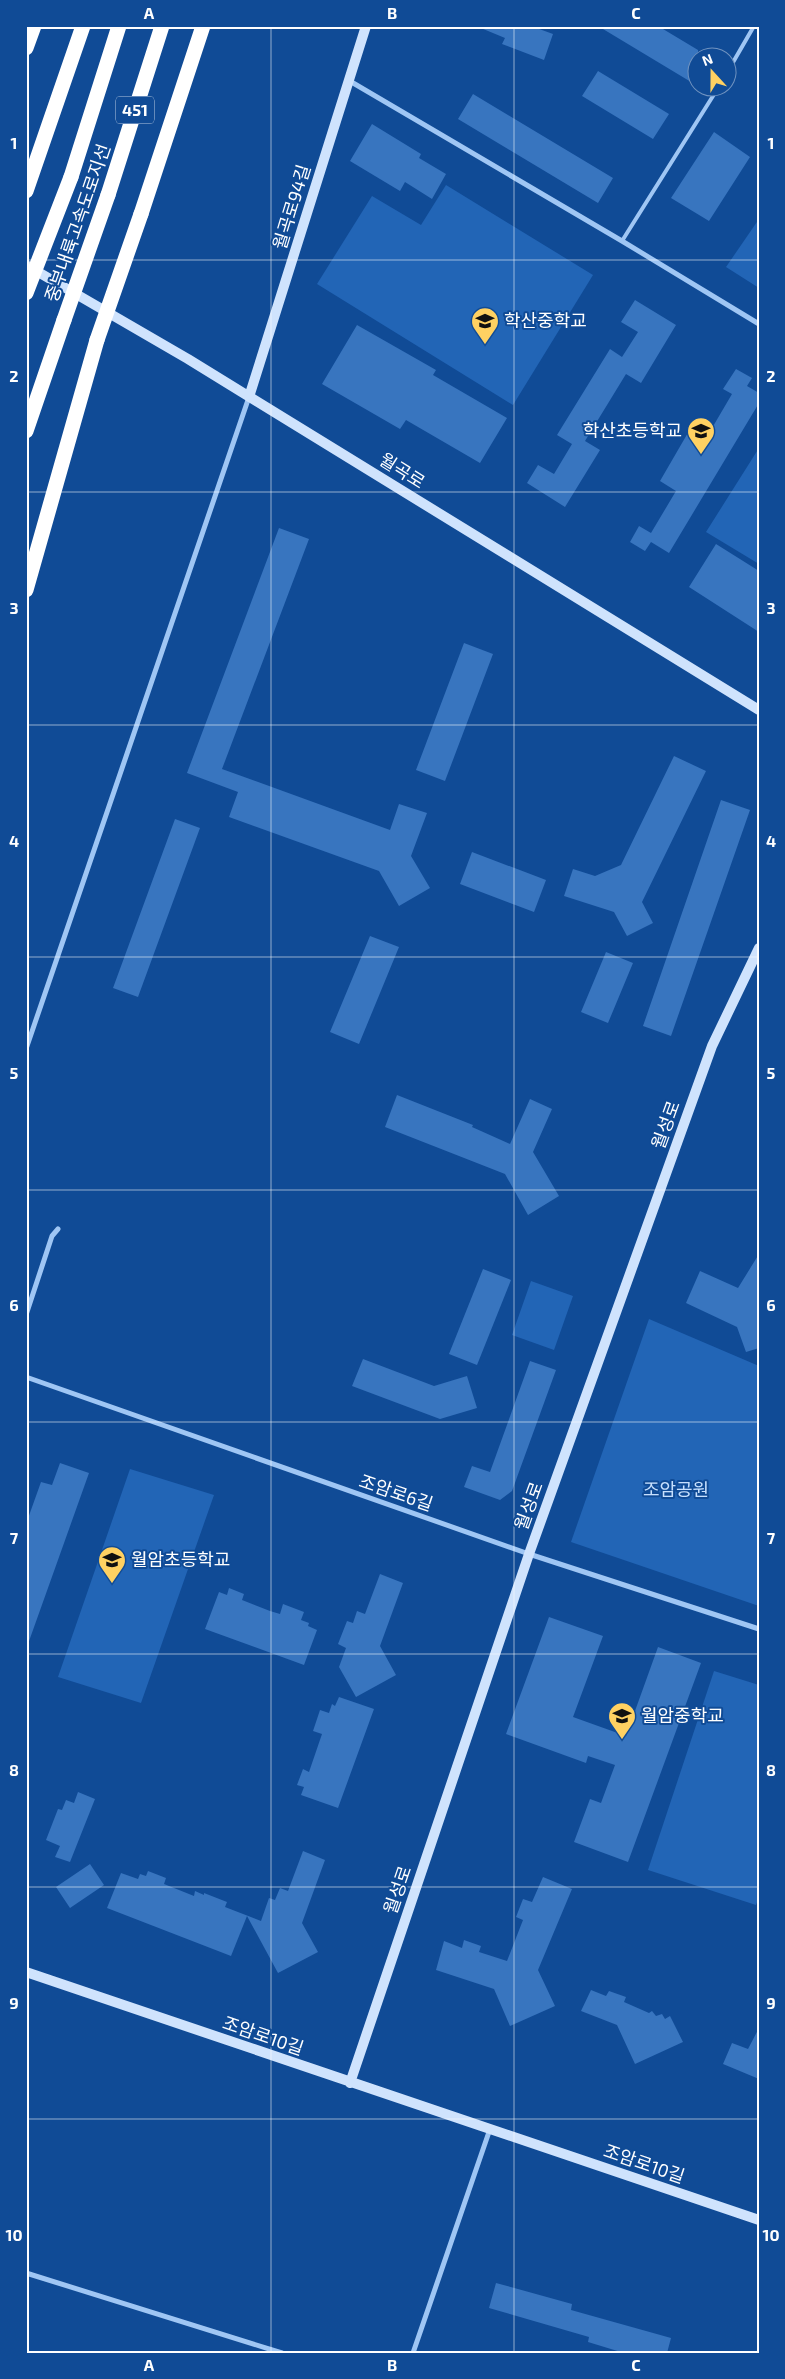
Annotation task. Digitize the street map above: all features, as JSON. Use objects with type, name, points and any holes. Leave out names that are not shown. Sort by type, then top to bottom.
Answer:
[{"type":"highway","points":[[26,48],[34,26]]},
{"type":"highway","points":[[26,191],[83,26]]},
{"type":"highway","name":"중부내륙고속도로지선","points":[[26,293],[71,177],[119,26]]},
{"type":"highway","name":"중부내륙고속도로지선","points":[[26,431],[108,195],[162,26]]},
{"type":"highway","points":[[26,590],[98,340],[203,26]]},
{"type":"street","name":"월곡로94길","points":[[249,397],[366,26]]},
{"type":"street","points":[[348,80],[759,324]]},
{"type":"street","name":"월곡로","points":[[26,265],[249,397],[759,710]]},
{"type":"street","points":[[26,1050],[249,397]]},
{"type":"street","name":"월성로","points":[[350,2083],[529,1554],[712,1046],[759,948]]},
{"type":"street","points":[[26,1315],[52,1236],[58,1229]]},
{"type":"street","name":"조암로6길","points":[[26,1377],[529,1554],[759,1629]]},
{"type":"street","name":"조암로10길","points":[[26,1972],[759,2220]]},
{"type":"street","points":[[414,2353],[490,2129]]},
{"type":"street","points":[[26,2273],[282,2353]]},
{"type":"lane","points":[[738,54],[754,26]]},
{"type":"lane","points":[[622,241],[712,98]]},
{"type":"green space","points":[[446,185],[593,275],[513,405],[317,284],[372,196],[421,225]]},
{"type":"green space","points":[[759,219],[759,288],[726,267]]},
{"type":"green space","points":[[759,448],[759,564],[706,532]]},
{"type":"green space","points":[[531,1281],[573,1296],[554,1350],[512,1335]]},
{"type":"green space","name":"조암공원","points":[[649,1319],[759,1366],[759,1606],[571,1542]]},
{"type":"green space","points":[[130,1469],[214,1495],[141,1703],[58,1677]]},
{"type":"green space","points":[[714,1671],[759,1685],[759,1897],[756,1905],[648,1870]]},
{"type":"building","points":[[476,26],[531,26],[553,34],[544,60],[502,44],[505,38]]},
{"type":"building","points":[[598,26],[658,26],[695,48],[688,48],[688,80]]},
{"type":"building","points":[[598,71],[669,114],[653,139],[582,96]]},
{"type":"building","points":[[473,94],[613,178],[598,203],[458,119]]},
{"type":"building","points":[[372,124],[421,154],[419,158],[446,174],[432,199],[405,182],[400,191],[350,161]]},
{"type":"building","points":[[714,132],[750,157],[709,221],[671,198]]},
{"type":"building","points":[[635,300],[676,325],[641,383],[626,374],[585,441],[600,450],[565,507],[527,483],[538,465],[554,474],[572,444],[557,435],[610,349],[622,357],[638,332],[621,322]]},
{"type":"building","points":[[357,325],[436,370],[433,375],[507,418],[480,463],[406,420],[400,429],[322,384]]},
{"type":"building","points":[[736,369],[752,378],[747,386],[759,393],[759,403],[669,553],[651,542],[645,551],[630,542],[639,526],[651,533],[676,491],[660,481],[689,431],[705,440],[732,394],[723,389]]},
{"type":"building","points":[[279,528],[309,539],[222,769],[390,830],[399,804],[427,813],[411,856],[430,888],[399,906],[379,871],[229,817],[238,792],[187,773]]},
{"type":"building","points":[[716,544],[759,571],[759,632],[689,587]]},
{"type":"building","points":[[464,643],[493,654],[445,781],[416,770]]},
{"type":"building","points":[[674,756],[706,771],[642,902],[653,923],[627,936],[614,912],[564,896],[573,869],[595,876],[621,865]]},
{"type":"building","points":[[721,800],[750,810],[671,1036],[643,1026]]},
{"type":"building","points":[[175,819],[200,828],[138,997],[113,988]]},
{"type":"building","points":[[472,852],[546,880],[534,912],[460,884]]},
{"type":"building","points":[[370,936],[399,947],[359,1044],[330,1032]]},
{"type":"building","points":[[606,952],[633,963],[608,1023],[581,1012]]},
{"type":"building","points":[[397,1095],[473,1125],[472,1127],[510,1144],[530,1099],[552,1109],[533,1152],[559,1196],[528,1215],[505,1174],[385,1127]]},
{"type":"building","points":[[759,1254],[759,1348],[746,1352],[737,1327],[686,1303],[700,1271],[738,1288]]},
{"type":"building","points":[[483,1269],[511,1280],[477,1365],[449,1354]]},
{"type":"building","points":[[363,1359],[434,1386],[467,1376],[477,1408],[440,1419],[352,1386]]},
{"type":"building","points":[[530,1361],[556,1370],[512,1491],[500,1500],[464,1487],[472,1466],[490,1472]]},
{"type":"building","points":[[60,1463],[89,1473],[28,1644],[26,1644],[26,1524],[41,1482],[52,1485]]},
{"type":"building","points":[[380,1574],[403,1583],[380,1646],[396,1675],[356,1697],[339,1667],[346,1648],[338,1644],[347,1621],[353,1623],[357,1611],[365,1614]]},
{"type":"building","points":[[229,1588],[244,1594],[242,1600],[270,1611],[280,1614],[283,1604],[304,1612],[301,1620],[309,1623],[308,1626],[317,1630],[304,1665],[205,1629],[219,1592],[227,1595]]},
{"type":"building","points":[[549,1617],[603,1636],[573,1717],[626,1736],[658,1647],[701,1663],[628,1862],[574,1842],[590,1799],[601,1803],[615,1765],[588,1756],[586,1763],[506,1734]]},
{"type":"building","points":[[339,1697],[374,1709],[338,1808],[301,1795],[304,1787],[297,1785],[303,1769],[309,1772],[322,1734],[313,1731],[320,1710],[329,1713],[332,1704],[335,1706]]},
{"type":"building","points":[[78,1792],[95,1799],[70,1862],[55,1857],[60,1846],[46,1840],[58,1809],[62,1810],[66,1800],[74,1803]]},
{"type":"building","points":[[303,1851],[325,1860],[302,1923],[318,1952],[278,1973],[247,1916],[231,1956],[107,1908],[121,1873],[138,1879],[140,1874],[146,1876],[148,1871],[166,1878],[164,1884],[194,1896],[195,1891],[204,1895],[204,1893],[227,1902],[225,1907],[261,1921],[269,1898],[275,1900],[280,1888],[288,1891]]},
{"type":"building","points":[[90,1864],[104,1885],[70,1908],[56,1887]]},
{"type":"building","points":[[543,1877],[572,1889],[538,1970],[555,2006],[510,2026],[494,1989],[436,1970],[444,1941],[462,1948],[464,1940],[481,1946],[479,1952],[507,1961],[523,1920],[516,1917],[523,1899],[532,1902]]},
{"type":"building","points":[[591,1990],[606,1996],[609,1991],[626,1997],[624,2002],[649,2013],[652,2011],[656,2016],[662,2014],[665,2019],[670,2016],[683,2042],[635,2064],[617,2025],[581,2011]]},
{"type":"building","points":[[759,2028],[759,2079],[723,2064],[732,2043],[748,2049]]},
{"type":"building","points":[[496,2283],[572,2304],[571,2310],[671,2338],[667,2353],[624,2353],[588,2342],[589,2337],[489,2308]]},
{"type":"place","name":"학산중학교","points":[[485,345]]},
{"type":"place","name":"학산초등학교","points":[[701,455]]},
{"type":"place","name":"월암초등학교","points":[[112,1584]]},
{"type":"place","name":"월암중학교","points":[[622,1740]]}]
